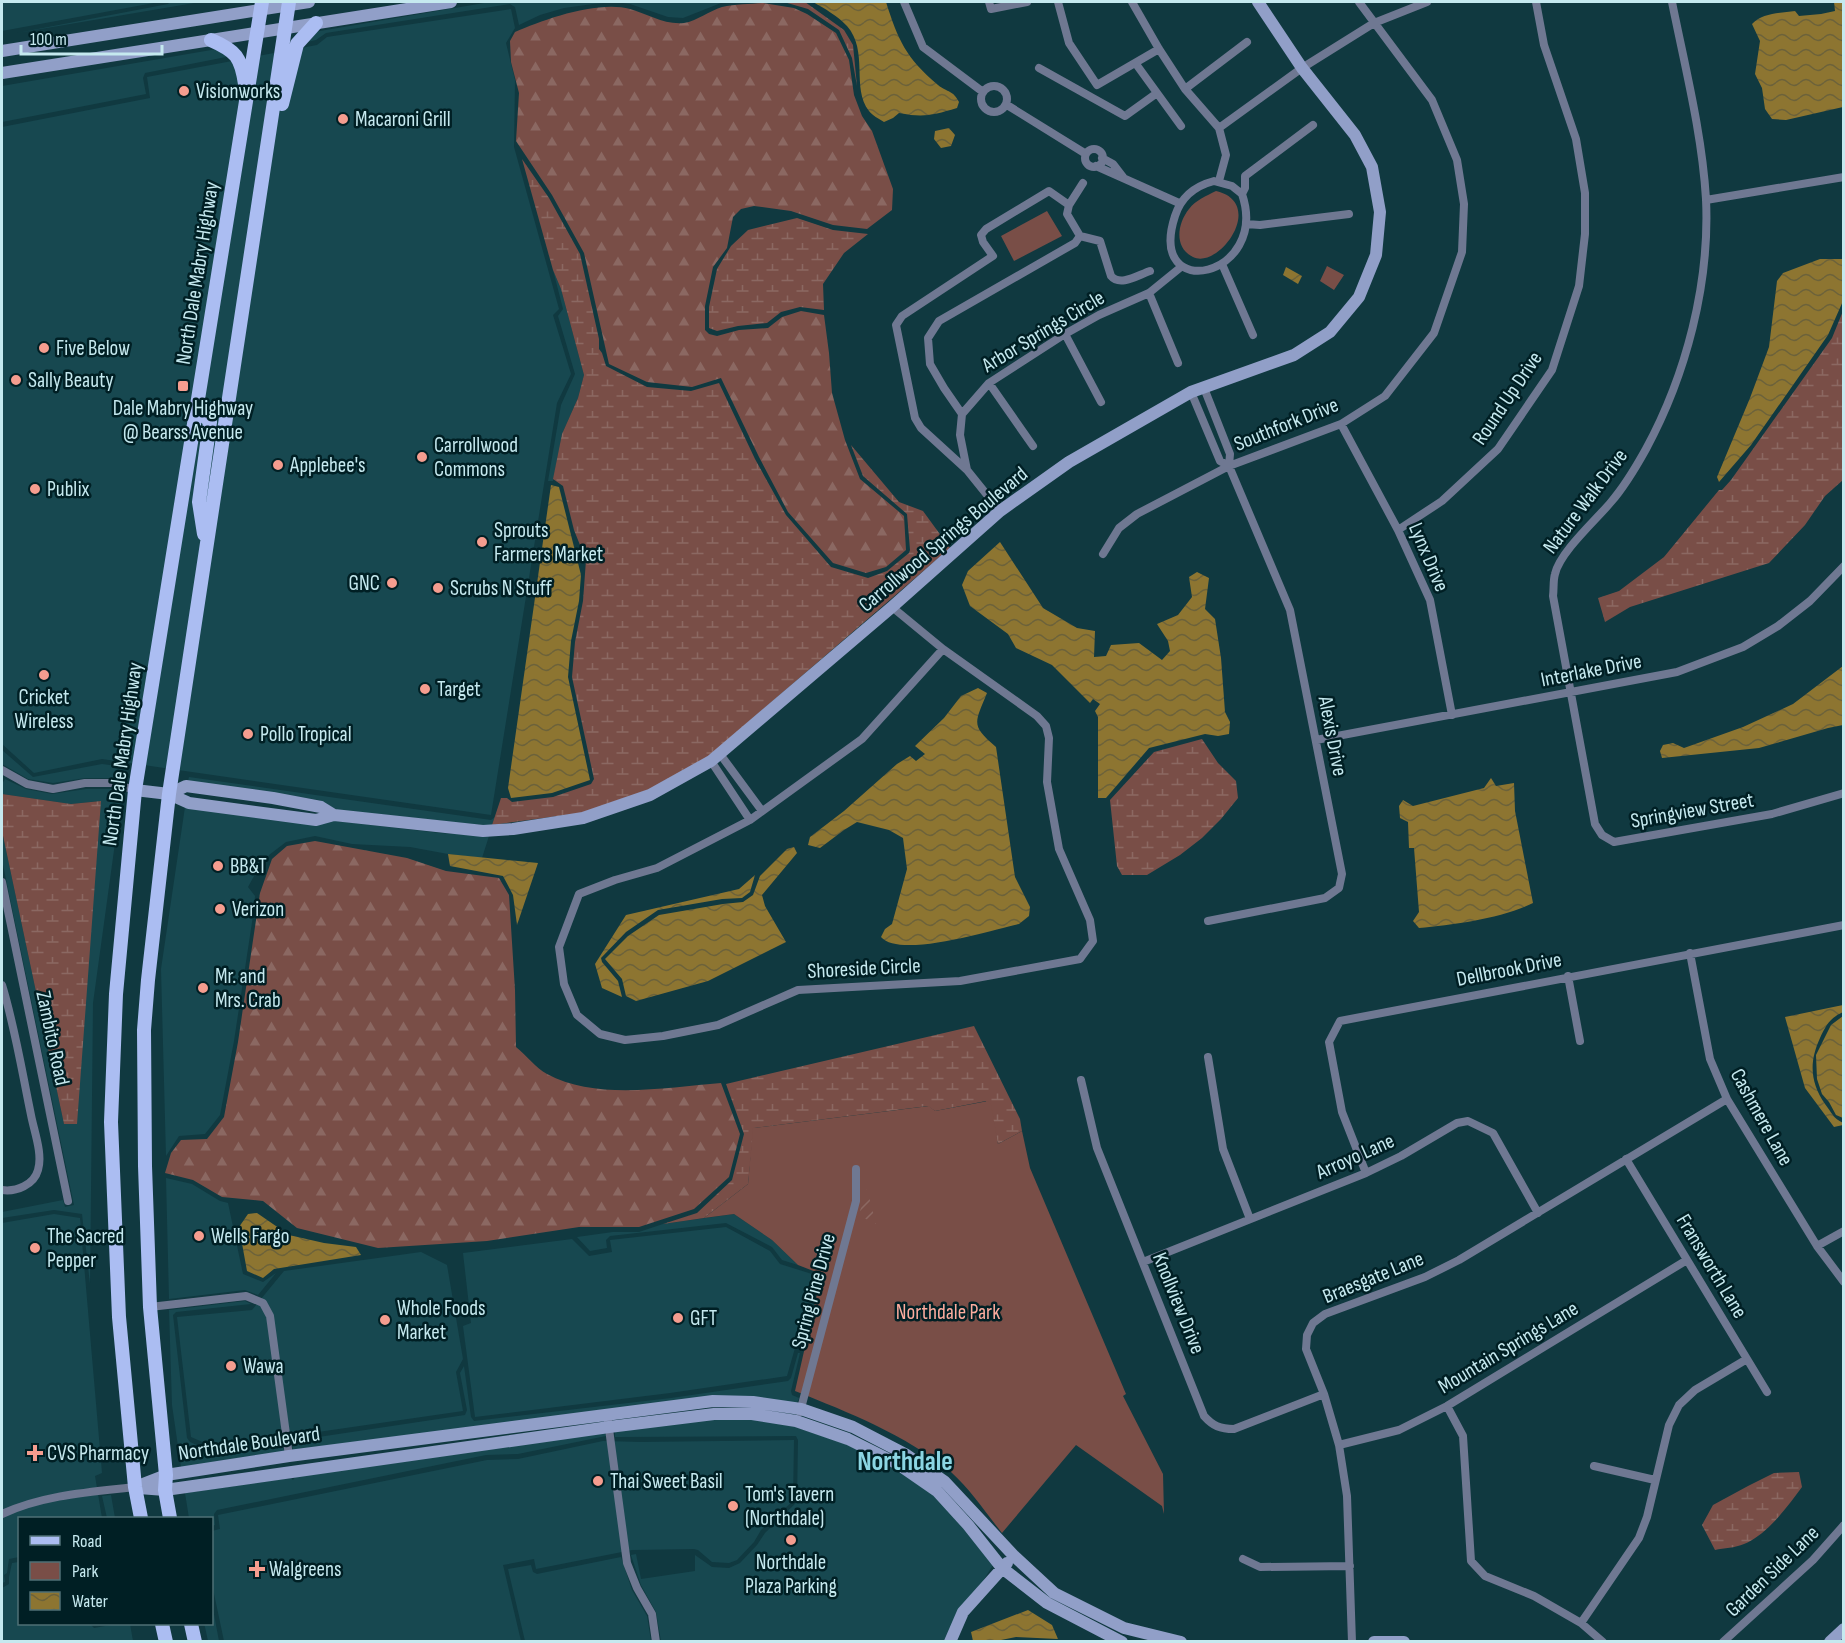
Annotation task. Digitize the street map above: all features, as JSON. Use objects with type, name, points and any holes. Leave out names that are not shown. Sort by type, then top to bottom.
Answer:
[{"type":"main road","points":[[170,1517],[165,1490],[166,1475],[150,1307],[145,1166],[144,1030],[169,794],[289,3]]},
{"type":"main road","name":"North Dale Mabry Highway","points":[[141,1517],[135,1487],[119,1317],[111,1122],[116,994],[135,790],[261,6]]},
{"type":"main road","points":[[268,142],[276,126],[294,53],[301,37],[316,23]]},
{"type":"main road","points":[[211,40],[225,46],[238,56],[247,97]]},
{"type":"main road","points":[[196,413],[203,414],[210,422],[199,502],[206,548]]},
{"type":"main road","points":[[162,1625],[166,1641]]},
{"type":"main road","points":[[191,1625],[195,1641]]},
{"type":"street","points":[[2,51],[261,6],[309,2]]},
{"type":"street","points":[[2,73],[450,2]]},
{"type":"street","points":[[904,2],[923,47],[983,92]]},
{"type":"street","points":[[989,2],[991,9],[1027,2]]},
{"type":"street","points":[[1058,2],[1069,43],[1097,86]]},
{"type":"street","points":[[1135,2],[1159,49],[1185,89],[1219,128],[1227,155],[1219,181]]},
{"type":"street","name":"Carrollwood Springs Boulevard","points":[[135,790],[169,794],[186,786],[321,807],[333,815],[483,831],[513,829],[583,818],[650,795],[716,757],[892,607],[1000,511],[1069,462],[1191,392],[1294,355],[1330,332],[1359,297],[1376,255],[1380,212],[1372,167],[1355,135],[1302,68],[1258,2]]},
{"type":"street","name":"Southfork Drive","points":[[1103,554],[1119,528],[1137,514],[1229,466],[1341,424],[1385,396],[1434,333],[1462,252],[1464,204],[1457,160],[1432,100],[1359,2]]},
{"type":"street","points":[[1219,128],[1302,68],[1374,23],[1427,2]]},
{"type":"street","name":"Round Up Drive","points":[[1398,530],[1442,501],[1498,449],[1552,370],[1579,286],[1585,234],[1585,193],[1576,139],[1544,45],[1536,2]]},
{"type":"street","name":"Nature Walk Drive","points":[[1588,781],[1553,596],[1555,573],[1564,555],[1613,500],[1646,449],[1674,387],[1694,323],[1704,264],[1706,200],[1700,140],[1672,2]]},
{"type":"street","points":[[1185,89],[1247,42]]},
{"type":"street","points":[[1088,95],[1097,86],[1159,49]]},
{"type":"street","points":[[1136,64],[1181,126]]},
{"type":"street","points":[[1039,68],[1125,116],[1157,93]]},
{"type":"street","points":[[983,92],[990,87],[998,87],[1005,92],[1006,105]]},
{"type":"street","points":[[983,92],[982,105],[988,111],[996,113],[1006,105]]},
{"type":"street","points":[[1006,105],[1086,154]]},
{"type":"street","points":[[1242,194],[1245,188],[1245,176],[1313,125]]},
{"type":"street","points":[[1096,166],[1101,163],[1100,152],[1096,149],[1090,150],[1086,154],[1086,162],[1090,166],[1096,166],[1179,203]]},
{"type":"street","points":[[1102,158],[1113,164],[1125,180]]},
{"type":"street","points":[[1706,200],[1844,177]]},
{"type":"street","points":[[1219,181],[1232,186],[1242,194],[1246,224],[1240,243],[1233,255],[1222,264],[1205,272],[1181,267],[1174,254],[1171,235],[1179,203],[1192,190],[1208,182],[1219,181]]},
{"type":"street","points":[[1077,239],[1067,214],[1069,205],[1083,183]]},
{"type":"street","points":[[1000,511],[968,471],[921,428],[915,418],[896,325],[902,315],[993,256],[981,235],[986,229],[1049,191],[1069,205]]},
{"type":"street","points":[[1246,224],[1260,225],[1349,214]]},
{"type":"street","points":[[968,471],[960,435],[962,414],[930,364],[928,338],[939,321],[1077,239],[1100,241],[1111,276],[1115,281],[1120,282],[1150,271]]},
{"type":"street","points":[[1222,264],[1253,335]]},
{"type":"street","name":"Arbor Springs Circle","points":[[962,414],[988,383],[1065,334],[1099,315],[1149,293],[1181,267]]},
{"type":"street","points":[[1149,293],[1178,363]]},
{"type":"street","points":[[1065,334],[1101,402]]},
{"type":"street","points":[[988,383],[1033,446]]},
{"type":"street","name":"Alexis Drive","points":[[1204,388],[1230,454],[1229,466],[1290,610],[1342,874],[1339,888],[1325,898],[1208,921]]},
{"type":"street","name":"Alexis Drive","points":[[1191,392],[1220,461],[1229,466]]},
{"type":"street","name":"Lynx Drive","points":[[1341,424],[1398,530],[1430,600],[1452,715]]},
{"type":"street","name":"Interlake Drive","points":[[1316,740],[1677,672],[1743,647],[1778,626],[1810,601],[1844,566]]},
{"type":"street","name":"Shoreside Circle","points":[[892,607],[943,649],[1037,716],[1046,726],[1049,738],[1047,782],[1059,849],[1090,920],[1093,941],[1080,959],[960,981],[798,990],[718,1025],[663,1036],[625,1040],[600,1034],[577,1015],[564,984],[559,947],[579,894],[615,880],[657,868],[750,820],[862,739],[943,649]]},
{"type":"street","points":[[716,757],[762,811]]},
{"type":"street","points":[[716,757],[750,820]]},
{"type":"street","points":[[2,772],[27,784],[53,789],[85,783],[112,783],[135,790]]},
{"type":"street","name":"Springview Street","points":[[1588,781],[1596,824],[1602,836],[1614,842],[1772,814],[1844,793]]},
{"type":"street","name":"Zambito Road","points":[[2,882],[5,915],[13,935],[68,1201]]},
{"type":"street","name":"Dellbrook Drive","points":[[1366,1173],[1342,1112],[1329,1042],[1340,1021],[1844,925]]},
{"type":"street","points":[[2,937],[13,935]]},
{"type":"street","name":"Cashmere Lane","points":[[1690,953],[1710,1059],[1727,1099],[1817,1246],[1844,1282]]},
{"type":"street","points":[[1568,976],[1580,1041]]},
{"type":"street","points":[[2,985],[13,1027],[39,1167],[33,1179],[25,1186],[16,1190],[2,1190]]},
{"type":"street","points":[[1208,1057],[1223,1149],[1251,1219]]},
{"type":"street","name":"Knollview Drive","points":[[1081,1080],[1097,1148],[1204,1416],[1212,1424],[1222,1429],[1234,1429],[1324,1394]]},
{"type":"street","name":"Braesgate Lane","points":[[1352,1641],[1347,1497],[1339,1445],[1324,1394],[1306,1349],[1307,1335],[1313,1323],[1325,1314],[1425,1276],[1459,1260],[1727,1099]]},
{"type":"street","name":"Arroyo Lane","points":[[1143,1262],[1366,1173],[1401,1156],[1457,1123],[1468,1121],[1492,1132],[1538,1213]]},
{"type":"street","name":"Fransworth Lane","points":[[1626,1160],[1767,1392]]},
{"type":"street","name":"Spring Pine Drive","points":[[798,1415],[856,1201],[856,1169]]},
{"type":"street","points":[[1817,1246],[1844,1231]]},
{"type":"street","name":"Mountain Springs Lane","points":[[1339,1445],[1399,1430],[1447,1406],[1687,1260]]},
{"type":"street","points":[[150,1307],[246,1296],[263,1303],[270,1316],[289,1456],[272,1467],[226,1481]]},
{"type":"street","points":[[1581,1623],[1639,1538],[1647,1517],[1669,1425],[1679,1405],[1695,1390],[1747,1359]]},
{"type":"street","points":[[1447,1406],[1463,1436],[1471,1561],[1485,1576],[1534,1596],[1581,1623],[1603,1641]]},
{"type":"street","name":"Northdale Boulevard","points":[[135,1487],[166,1475],[454,1434],[608,1420],[714,1414],[798,1415],[853,1427],[905,1454],[945,1482],[1014,1556],[1054,1593],[1124,1628],[1181,1641]]},
{"type":"street","name":"Northdale Boulevard","points":[[798,1415],[898,1464],[937,1491],[1002,1568],[1047,1603],[1122,1641]]},
{"type":"street","points":[[608,1420],[627,1563],[637,1588],[652,1614],[656,1641]]},
{"type":"street","name":"Northdale Boulevard","points":[[135,1487],[165,1490],[456,1449],[608,1420]]},
{"type":"street","points":[[454,1434],[456,1449]]},
{"type":"street","points":[[291,1472],[293,1468],[301,1464],[365,1446]]},
{"type":"street","points":[[1594,1466],[1655,1480]]},
{"type":"street","points":[[2,1514],[23,1504],[90,1492],[135,1487]]},
{"type":"street","name":"Garden Side Lane","points":[[1723,1641],[1813,1560],[1844,1525]]},
{"type":"street","points":[[950,1641],[963,1612],[1014,1556]]},
{"type":"street","points":[[1243,1559],[1260,1567],[1350,1566]]},
{"type":"street","points":[[1122,1641],[1124,1628]]},
{"type":"street","points":[[1830,1641],[1844,1629]]},
{"type":"street","points":[[1374,1641],[1404,1641]]},
{"type":"shaded area","points":[[2,2],[159,2],[2,31]]},
{"type":"shaded area","points":[[170,2],[200,2],[17,33],[168,4]]},
{"type":"shaded area","points":[[490,2],[615,2],[564,8],[540,15],[519,25],[515,7],[510,4],[326,33],[316,40],[303,43],[314,32]]},
{"type":"shaded area","points":[[615,2],[721,3],[683,18],[668,17],[630,4]]},
{"type":"shaded area","points":[[511,9],[515,28],[506,43],[515,80],[514,147],[559,309],[553,315],[571,374],[557,403],[491,815],[102,759],[34,773],[2,744],[2,127],[150,98],[147,77],[317,45],[327,37]]},
{"type":"shaded area","points":[[217,49],[223,51],[226,57],[145,73],[143,78],[146,94],[2,122],[2,86]]},
{"type":"shaded area","points":[[553,270],[561,289],[584,375],[578,398],[562,434],[553,481],[548,481],[561,405],[575,374],[558,316],[563,309]]},
{"type":"shaded area","points":[[2,750],[33,777],[102,764],[125,767],[123,781],[112,778],[85,778],[53,783],[28,779],[2,764]]},
{"type":"shaded area","points":[[189,777],[491,820],[495,817],[492,825],[483,825],[337,810],[319,800],[188,781]]},
{"type":"shaded area","points":[[5,779],[26,789],[52,794],[86,789],[111,789],[122,792],[93,1003],[90,1284],[82,1214],[54,1210],[2,1218],[2,1212],[63,1200],[65,1207],[74,1205],[2,860],[2,831],[64,1124],[100,801],[71,804],[2,794],[2,784]]},
{"type":"shaded area","points":[[185,807],[489,836],[482,858],[410,847],[352,844],[315,836],[286,842],[269,855],[267,860],[263,860],[248,887],[255,896],[254,909],[220,1115],[205,1134],[179,1136],[166,1156],[161,969]]},
{"type":"shaded area","points":[[166,1178],[192,1184],[220,1201],[228,1203],[243,1274],[263,1282],[276,1273],[258,1295],[245,1290],[169,1299]]},
{"type":"shaded area","points":[[54,1214],[80,1218],[102,1473],[95,1476],[102,1517],[18,1517],[18,1557],[9,1559],[7,1573],[4,1575],[5,1582],[2,1583],[2,1223]]},
{"type":"shaded area","points":[[734,1214],[772,1240],[798,1265],[782,1260],[772,1247],[726,1223],[610,1236],[606,1240],[607,1248],[590,1251],[577,1237],[613,1232],[639,1232],[663,1224]]},
{"type":"shaded area","points":[[726,1227],[770,1251],[780,1264],[812,1274],[809,1291],[817,1292],[802,1348],[795,1348],[787,1376],[475,1417],[463,1326],[471,1323],[463,1253],[572,1239],[589,1256],[612,1252],[610,1240]]},
{"type":"shaded area","points":[[421,1252],[447,1265],[463,1359],[456,1372],[463,1411],[214,1447],[191,1437],[177,1317],[252,1310],[284,1271]]},
{"type":"shaded area","points":[[245,1301],[251,1304],[176,1312],[173,1315],[187,1438],[190,1442],[213,1452],[282,1442],[284,1451],[181,1467],[172,1405],[169,1310]]},
{"type":"shaded area","points":[[798,1353],[800,1353],[791,1391],[792,1395],[799,1398],[797,1403],[712,1396],[293,1450],[292,1441],[465,1415],[467,1410],[460,1373],[464,1366],[471,1417],[474,1421],[671,1398],[788,1381],[791,1378]]},
{"type":"shaded area","points":[[714,1419],[752,1419],[795,1427],[846,1444],[896,1469],[932,1494],[993,1565],[945,1641],[661,1641],[656,1612],[641,1585],[631,1555],[636,1554],[641,1579],[695,1571],[695,1555],[712,1567],[729,1568],[740,1563],[765,1533],[797,1502],[798,1440],[796,1436],[615,1437],[615,1431]]},
{"type":"shaded area","points":[[605,1433],[606,1436],[518,1454],[486,1455],[217,1510],[214,1514],[215,1525],[213,1526],[213,1517],[189,1517],[185,1493],[291,1478],[293,1480],[295,1477]]},
{"type":"shaded area","points":[[794,1440],[793,1501],[761,1530],[754,1542],[737,1560],[729,1563],[712,1562],[694,1549],[632,1550],[536,1569],[534,1559],[503,1565],[521,1641],[224,1641],[213,1589],[213,1531],[220,1529],[218,1515],[487,1460],[518,1459],[603,1441]]},
{"type":"shaded area","points":[[111,1495],[115,1517],[107,1517],[102,1496]]},
{"type":"shaded area","points":[[621,1557],[632,1590],[647,1616],[651,1641],[525,1641],[508,1569],[531,1565],[533,1572],[537,1574]]},
{"type":"shaded area","points":[[18,1562],[18,1625],[91,1625],[94,1628],[130,1625],[133,1641],[2,1641],[2,1588],[9,1584],[12,1563]]},
{"type":"shaded area","points":[[213,1609],[219,1641],[208,1641],[204,1625],[213,1625]]},
{"type":"green space","points":[[784,2],[805,2],[844,30],[853,45],[857,86],[852,58],[839,30],[808,9]]},
{"type":"green space","points":[[763,3],[794,8],[836,33],[849,60],[854,95],[862,116],[872,131],[893,189],[892,210],[867,229],[833,225],[791,211],[754,206],[741,209],[733,217],[727,248],[713,267],[705,306],[705,330],[717,336],[739,330],[768,328],[782,317],[801,311],[824,315],[832,393],[845,440],[860,479],[904,516],[906,550],[886,567],[866,573],[833,563],[788,512],[721,378],[692,387],[647,382],[609,364],[584,253],[552,195],[516,141],[519,93],[511,62],[510,41],[515,32],[572,12],[603,7],[630,9],[663,21],[684,23],[722,7]]},
{"type":"green space","points":[[522,159],[549,198],[580,254],[599,339],[599,349],[606,366],[647,387],[691,391],[719,383],[755,459],[786,515],[831,567],[868,578],[887,571],[910,550],[907,514],[863,476],[851,445],[899,502],[923,511],[950,548],[709,756],[648,790],[581,813],[492,825],[501,798],[507,798],[512,802],[553,797],[591,784],[594,779],[572,677],[575,642],[583,601],[586,560],[574,530],[563,486],[553,479],[562,434],[578,398],[584,375]]},
{"type":"green space","points":[[1216,191],[1231,198],[1238,208],[1238,221],[1225,245],[1215,254],[1204,258],[1193,257],[1187,253],[1180,242],[1182,222],[1195,203]]},
{"type":"green space","points":[[1047,211],[1062,236],[1014,261],[1001,236]]},
{"type":"green space","points":[[797,218],[833,230],[868,234],[844,253],[823,284],[824,310],[800,307],[781,312],[767,323],[717,331],[709,328],[709,307],[717,269],[731,246],[748,230]]},
{"type":"green space","points":[[1327,266],[1344,275],[1334,290],[1320,281]]},
{"type":"green space","points":[[1843,311],[1843,480],[1825,496],[1805,525],[1769,563],[1630,607],[1605,622],[1598,598],[1619,591],[1664,557],[1719,490],[1722,490],[1731,480],[1832,338]]},
{"type":"green space","points":[[1202,739],[1218,763],[1236,781],[1238,798],[1202,838],[1180,855],[1147,875],[1122,875],[1117,866],[1110,800],[1154,752]]},
{"type":"green space","points":[[2,794],[71,804],[101,801],[77,1124],[64,1124],[2,831]]},
{"type":"green space","points":[[315,841],[407,858],[446,871],[499,878],[509,895],[516,1047],[547,1074],[587,1087],[632,1090],[721,1083],[740,1134],[729,1177],[694,1209],[639,1227],[579,1227],[487,1241],[378,1248],[297,1228],[263,1201],[222,1197],[193,1180],[165,1173],[171,1153],[181,1140],[207,1139],[224,1117],[238,1042],[260,893],[272,859],[287,846]]},
{"type":"green space","points":[[974,1026],[1020,1119],[1022,1131],[998,1144],[986,1101],[935,1111],[928,1106],[754,1128],[748,1184],[704,1218],[663,1224],[697,1213],[732,1180],[744,1134],[726,1084]]},
{"type":"green space","name":"Northdale Park","points":[[988,1101],[991,1105],[998,1144],[1022,1131],[1030,1168],[1126,1394],[1123,1396],[1163,1474],[1164,1514],[1162,1506],[1076,1445],[1002,1533],[978,1501],[951,1472],[915,1446],[876,1426],[795,1391],[819,1285],[815,1281],[816,1272],[798,1265],[772,1240],[734,1214],[704,1218],[748,1184],[753,1128],[929,1106],[935,1111]]},
{"type":"green space","points":[[867,1189],[876,1224],[860,1216]]},
{"type":"green space","points":[[1799,1472],[1802,1487],[1769,1527],[1744,1544],[1715,1550],[1702,1525],[1713,1505],[1774,1473]]},
{"type":"water","points":[[813,2],[886,2],[904,48],[927,75],[955,95],[959,102],[957,108],[928,115],[899,113],[884,122],[874,115],[869,111],[861,92],[859,58],[854,36],[840,19]]},
{"type":"water","points":[[1834,2],[1843,2],[1843,107],[1786,120],[1772,119],[1765,109],[1762,88],[1755,74],[1760,41],[1752,24],[1756,20],[1778,13],[1795,11],[1799,16],[1835,11]]},
{"type":"water","points":[[949,128],[955,135],[951,146],[941,148],[934,139],[935,131]]},
{"type":"water","points":[[1820,259],[1843,259],[1843,301],[1828,335],[1751,445],[1719,482],[1717,477],[1769,347],[1777,281],[1783,273]]},
{"type":"water","points":[[1286,267],[1302,276],[1298,284],[1283,275]]},
{"type":"water","points":[[551,485],[559,487],[581,575],[568,677],[590,780],[552,793],[511,798],[508,788]]},
{"type":"water","points":[[1000,542],[1043,608],[1077,628],[1095,631],[1094,657],[1106,656],[1111,645],[1139,643],[1162,660],[1170,651],[1168,641],[1157,624],[1178,615],[1192,597],[1189,577],[1197,572],[1209,578],[1205,609],[1215,619],[1225,712],[1230,722],[1229,734],[1218,736],[1205,734],[1149,748],[1106,798],[1098,798],[1098,717],[1095,711],[1100,704],[1093,699],[1090,703],[1052,665],[1016,648],[1008,634],[970,606],[962,585],[968,571]]},
{"type":"water","points":[[1843,666],[1843,725],[1759,748],[1662,758],[1660,751],[1663,745],[1673,743],[1684,748],[1743,727],[1793,704]]},
{"type":"water","points":[[978,688],[987,693],[977,723],[982,734],[996,747],[1015,877],[1030,907],[1029,916],[1019,924],[968,937],[926,944],[891,943],[881,937],[885,929],[892,924],[907,869],[903,838],[889,830],[857,822],[820,848],[808,845],[810,837],[844,811],[897,764],[910,756],[916,761],[925,754],[915,746],[944,718],[961,696]]},
{"type":"water","points":[[1491,778],[1496,786],[1514,783],[1515,811],[1533,903],[1493,917],[1419,928],[1413,921],[1419,912],[1414,848],[1409,848],[1408,822],[1400,818],[1399,806],[1403,800],[1413,806],[1484,788]]},
{"type":"water","points":[[794,847],[797,853],[762,895],[765,906],[786,942],[708,981],[636,1001],[626,996],[622,979],[605,959],[628,936],[659,915],[743,902],[753,895],[760,876],[787,849]]},
{"type":"water","points":[[448,854],[538,863],[517,925],[513,895],[503,876],[450,866]]},
{"type":"water","points":[[755,875],[750,892],[742,898],[722,899],[658,910],[626,932],[601,958],[618,981],[622,997],[602,988],[595,964],[626,915],[739,889]]},
{"type":"water","points":[[1843,1005],[1843,1012],[1832,1019],[1822,1033],[1816,1047],[1813,1064],[1814,1080],[1820,1096],[1833,1115],[1843,1123],[1843,1125],[1834,1127],[1805,1088],[1785,1017]]},
{"type":"water","points":[[1843,1016],[1843,1118],[1836,1115],[1822,1094],[1817,1079],[1816,1055],[1831,1025]]},
{"type":"water","points":[[257,1213],[289,1235],[356,1247],[361,1255],[274,1269],[263,1278],[247,1271],[239,1227],[248,1214]]},
{"type":"water","points":[[1028,1610],[1052,1625],[1058,1639],[1016,1637],[996,1641],[973,1641],[971,1632]]},
{"type":"place","name":"Visionworks","points":[[184,91]]},
{"type":"place","name":"Macaroni Grill","points":[[343,119]]},
{"type":"place","name":"Five Below","points":[[44,348]]},
{"type":"place","name":"Sally Beauty","points":[[16,380]]},
{"type":"place","name":"Dale Mabry Highway @ Bearss Avenue","points":[[183,386]]},
{"type":"place","name":"Carrollwood Commons","points":[[422,457]]},
{"type":"place","name":"Applebee's","points":[[278,465]]},
{"type":"place","name":"Publix","points":[[35,489]]},
{"type":"place","name":"Sprouts Farmers Market","points":[[482,542]]},
{"type":"place","name":"GNC","points":[[392,583]]},
{"type":"place","name":"Scrubs N Stuff","points":[[438,588]]},
{"type":"place","name":"Cricket Wireless","points":[[44,675]]},
{"type":"place","name":"Target","points":[[425,689]]},
{"type":"place","name":"Pollo Tropical","points":[[248,734]]},
{"type":"place","name":"BB&T","points":[[218,866]]},
{"type":"place","name":"Verizon","points":[[220,909]]},
{"type":"place","name":"Mr. and Mrs. Crab","points":[[203,988]]},
{"type":"place","name":"Wells Fargo","points":[[199,1236]]},
{"type":"place","name":"The Sacred Pepper","points":[[35,1248]]},
{"type":"place","name":"GFT","points":[[678,1318]]},
{"type":"place","name":"Whole Foods Market","points":[[385,1320]]},
{"type":"place","name":"Wawa","points":[[231,1366]]},
{"type":"place","name":"CVS Pharmacy","points":[[35,1453]]},
{"type":"place","name":"Thai Sweet Basil","points":[[598,1481]]},
{"type":"place","name":"Tom's Tavern (Northdale)","points":[[733,1506]]},
{"type":"place","name":"Northdale Plaza Parking","points":[[791,1540]]},
{"type":"place","name":"Walgreens","points":[[257,1569]]},
{"type":"district","name":"Northdale","points":[[905,1461]]}]
